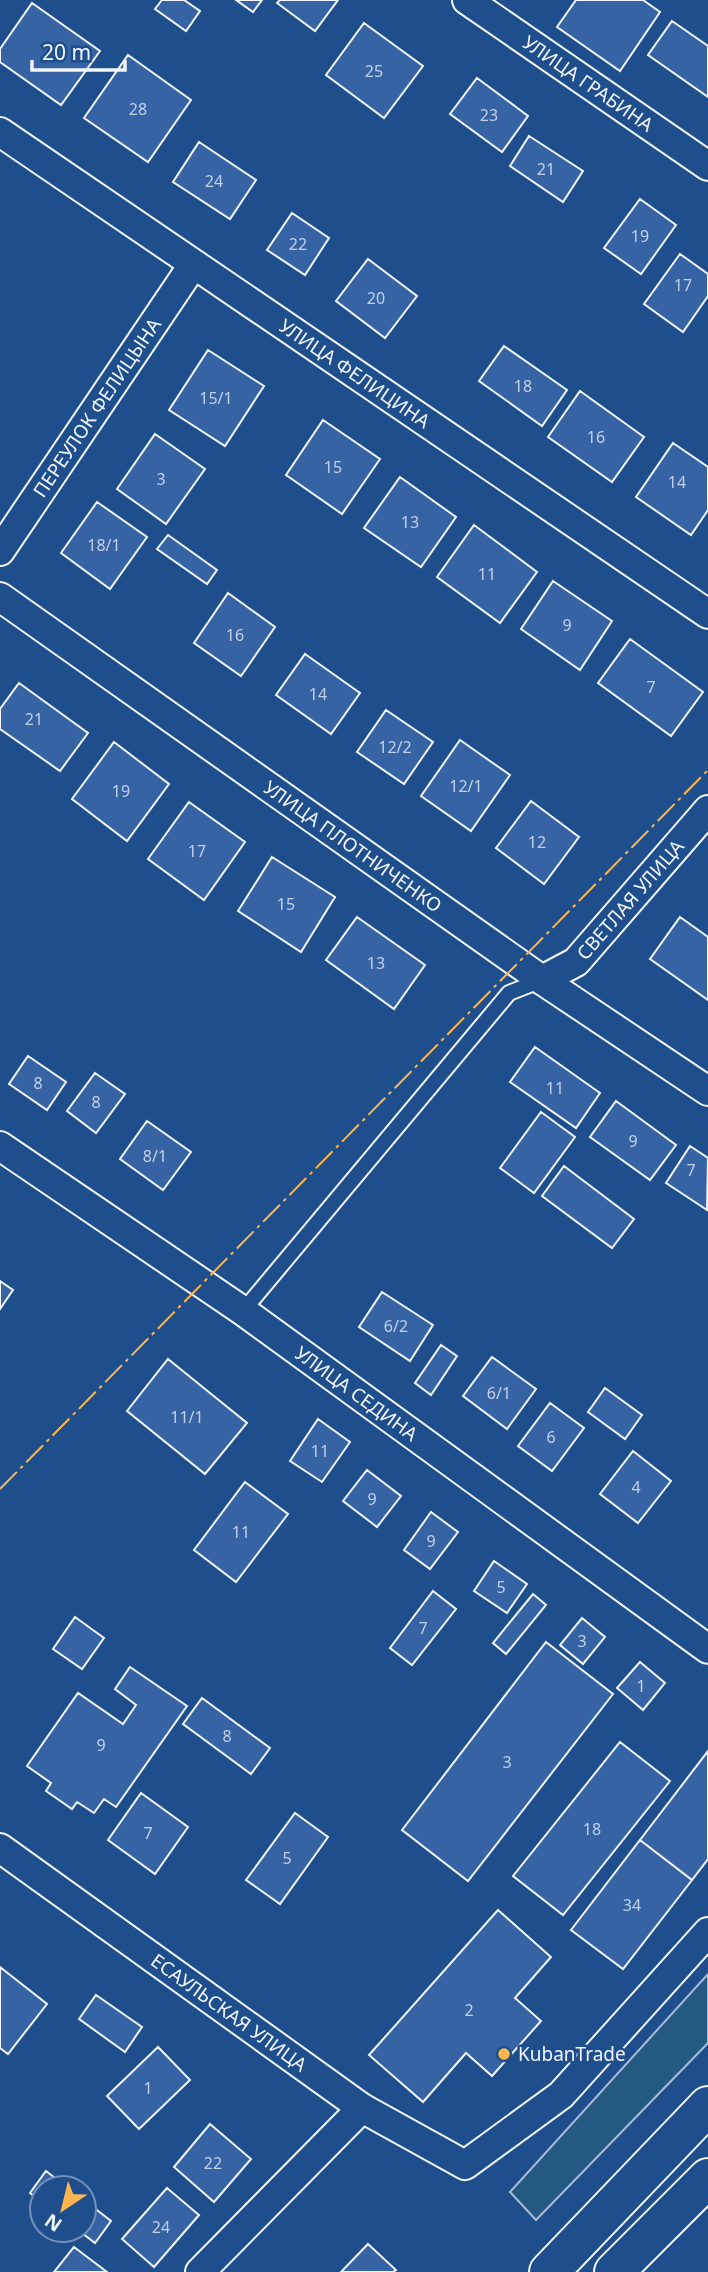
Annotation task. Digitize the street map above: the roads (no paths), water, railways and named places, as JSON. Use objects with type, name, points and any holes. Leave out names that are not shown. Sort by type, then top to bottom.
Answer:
[{"type":"highway","points":[[550,2272],[708,2106]]},
{"type":"highway","points":[[614,2272],[708,2178]]},
{"type":"street","name":"УЛИЦА ГРАБИНА","points":[[467,0],[708,166]]},
{"type":"street","name":"УЛИЦА ФЕЛИЦИНА","points":[[0,132],[708,614]]},
{"type":"street","name":"ПЕРЕУЛОК ФЕЛИЦЫНА","points":[[0,551],[193,265]]},
{"type":"street","name":"УЛИЦА ПЛОТНИЧЕНКО","points":[[0,597],[542,980],[708,1091]]},
{"type":"street","name":"СВЕТЛАЯ УЛИЦА","points":[[542,980],[576,962],[708,810]]},
{"type":"street","name":"УЛИЦА СЕДИНА","points":[[0,1146],[243,1311],[708,1649]]},
{"type":"street","name":"ЕСАУЛЬСКАЯ УЛИЦА","points":[[2,1853],[362,2108],[465,2165],[561,2095],[708,1932]]},
{"type":"street","points":[[200,2272],[362,2108]]},
{"type":"lane","points":[[243,1311],[509,993],[542,980]]},
{"type":"place","name":"KubanTrade","points":[[504,2054]]}]
